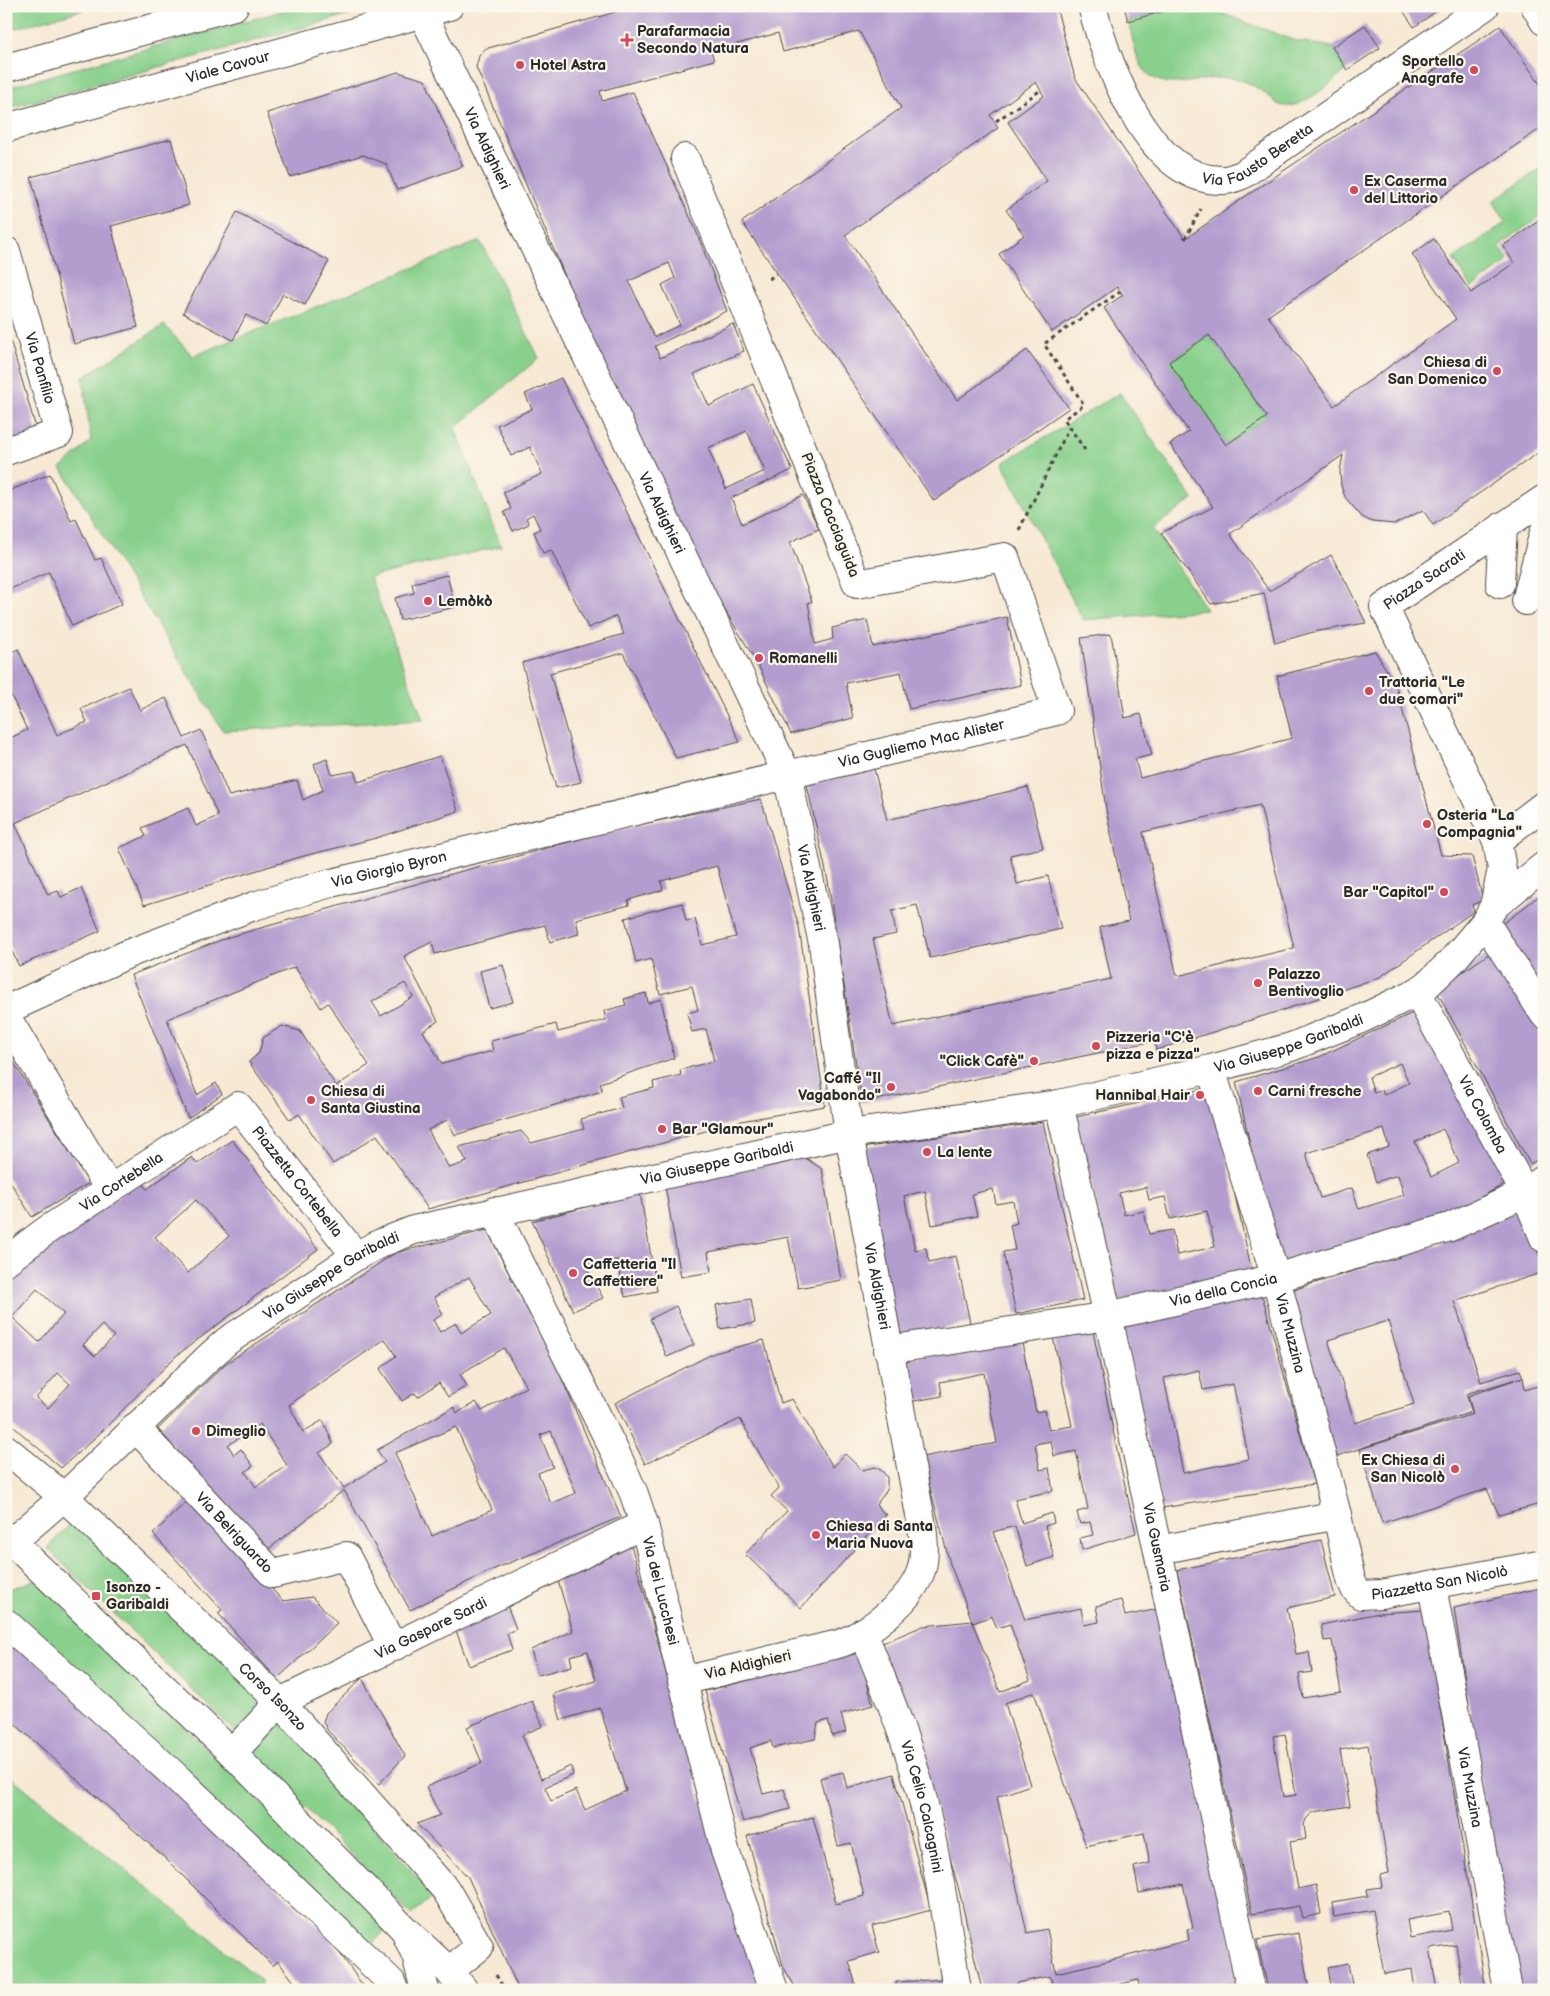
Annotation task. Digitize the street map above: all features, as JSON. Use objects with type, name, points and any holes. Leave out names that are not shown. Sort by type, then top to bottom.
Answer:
[{"type":"street","points":[[6,68],[234,6]]},
{"type":"street","name":"Viale Cavour","points":[[6,128],[420,10],[449,6]]},
{"type":"street","name":"Via Fausto Beretta","points":[[1092,6],[1109,64],[1142,125],[1160,150],[1174,164],[1192,173],[1209,179],[1226,180],[1242,175],[1485,6]]},
{"type":"street","points":[[1535,6],[1544,21]]},
{"type":"street","name":"Via Aldighieri","points":[[420,10],[787,774],[823,944],[849,1134],[924,1546],[919,1576],[905,1597],[884,1617],[863,1632],[844,1642],[682,1680]]},
{"type":"street","name":"Piazza Cacciaguida","points":[[685,158],[857,584],[1005,557]]},
{"type":"street","name":"Via Panfilio","points":[[6,251],[58,433],[6,451]]},
{"type":"street","name":"Piazza Sacrati","points":[[1497,841],[1384,607],[1544,499]]},
{"type":"street","points":[[1500,584],[1503,526]]},
{"type":"street","points":[[1526,601],[1544,532]]},
{"type":"street","name":"Via Gugliemo Mac Alister","points":[[787,774],[1057,711],[1005,557]]},
{"type":"street","name":"Via Giorgio Byron","points":[[6,1010],[130,953],[254,906],[327,884],[787,774]]},
{"type":"street","points":[[1544,805],[1497,841],[1502,870],[1490,914],[1544,1014]]},
{"type":"street","name":"Via Giuseppe Garibaldi","points":[[8,1540],[64,1496],[227,1341],[380,1242],[414,1230],[494,1211],[849,1134],[1059,1104],[1212,1069],[1291,1048],[1361,1019],[1417,992],[1427,985],[1452,961],[1490,914],[1544,866]]},
{"type":"street","name":"Via Colomba","points":[[1417,992],[1534,1186],[1544,1238]]},
{"type":"street","points":[[6,1016],[109,1189]]},
{"type":"street","name":"Via Muzzina","points":[[1212,1069],[1276,1278],[1337,1515]]},
{"type":"street","name":"Via Gusmaria","points":[[1059,1104],[1159,1550],[1251,1990]]},
{"type":"street","name":"Via Cortebella","points":[[6,1261],[109,1189],[238,1106]]},
{"type":"street","name":"Piazzetta Cortebella","points":[[238,1106],[356,1256]]},
{"type":"street","name":"Via della Concia","points":[[888,1350],[1108,1316],[1276,1278],[1450,1227],[1534,1186]]},
{"type":"street","name":"Via dei Lucchesi","points":[[494,1211],[619,1460],[634,1494],[644,1524],[725,1851],[774,1990]]},
{"type":"street","name":"Via Belriguardo","points":[[134,1428],[273,1574],[346,1556],[393,1647]]},
{"type":"street","name":"Corso Isonzo","points":[[6,1449],[64,1496],[280,1702],[446,1890],[479,1947],[456,1981],[232,1753],[8,1540]]},
{"type":"street","points":[[1159,1550],[1337,1515]]},
{"type":"street","name":"Piazzetta San Nicolò","points":[[1337,1515],[1351,1580],[1355,1589],[1361,1595],[1381,1594],[1432,1586],[1544,1564]]},
{"type":"street","name":"Via Gaspare Sardi","points":[[232,1753],[280,1702],[644,1524]]},
{"type":"street","name":"Via Muzzina","points":[[1432,1586],[1508,1990]]},
{"type":"street","points":[[6,1623],[174,1775],[277,1872],[391,1982],[394,1990]]},
{"type":"street","name":"Via Celio Calcagnini","points":[[863,1632],[893,1707],[922,1798],[940,1878],[957,1990]]},
{"type":"street","name":"Corso Isonzo","points":[[403,1928],[416,1955],[425,1990]]},
{"type":"path","points":[[996,121],[1041,90]]},
{"type":"path","points":[[1086,450],[1064,419],[1084,405],[1044,344],[1121,291]]},
{"type":"path","points":[[1005,557],[1070,427]]},
{"type":"green space","points":[[13,6],[97,6],[6,31],[6,8]]},
{"type":"green space","points":[[300,6],[362,6],[363,11],[6,109],[6,88]]},
{"type":"green space","points":[[1183,6],[1202,6],[1293,40],[1332,47],[1347,70],[1305,101],[1286,106],[1277,103],[1249,84],[1236,79],[1224,78],[1172,83],[1160,81],[1150,75],[1141,65],[1128,21]]},
{"type":"green space","points":[[1544,166],[1544,214],[1499,246],[1509,261],[1472,288],[1453,259],[1506,222],[1493,201]]},
{"type":"green space","points":[[480,241],[539,358],[455,428],[501,546],[370,577],[423,720],[223,731],[61,468],[91,441],[83,377],[164,325],[193,356]]},
{"type":"green space","points":[[1209,335],[1267,417],[1226,445],[1169,362]]},
{"type":"green space","points":[[1120,393],[1193,499],[1153,528],[1206,610],[1083,620],[1002,463]]},
{"type":"green space","points":[[76,1518],[267,1704],[237,1734],[47,1548]]},
{"type":"green space","points":[[36,1580],[388,1928],[369,1947],[6,1611],[6,1590]]},
{"type":"green space","points":[[278,1716],[433,1896],[412,1915],[248,1751]]},
{"type":"green space","points":[[6,1773],[261,1980],[260,1990],[6,1990]]},
{"type":"building","points":[[637,6],[1056,6],[1075,78],[1185,239],[1500,26],[1544,90],[1544,126],[1268,316],[1334,406],[1456,319],[1412,254],[1434,239],[1471,293],[1514,263],[1503,246],[1544,217],[1544,449],[1433,525],[1423,510],[1395,524],[1372,522],[1362,517],[1345,497],[1341,486],[1340,471],[1343,455],[1230,534],[1269,591],[1331,555],[1366,623],[1313,632],[1275,643],[1264,593],[1211,604],[1161,533],[1213,507],[1170,444],[1189,432],[1104,308],[1123,295],[1117,287],[1052,332],[999,254],[1024,235],[1006,210],[1047,181],[1008,122],[1044,96],[1036,82],[990,115],[998,128],[845,235],[957,400],[1027,350],[1069,408],[934,501],[742,222],[901,108],[859,31],[783,52],[778,33],[711,51],[714,60],[600,91],[602,101],[633,92],[695,228],[727,311],[655,346],[660,358],[733,324],[744,351],[694,374],[709,406],[753,384],[792,470],[731,498],[742,524],[803,495],[819,529],[790,542],[812,602],[808,602],[815,644],[833,639],[832,628],[867,620],[873,647],[1007,617],[1021,685],[909,709],[901,672],[846,683],[853,718],[791,734],[756,661],[698,566],[573,295],[476,67],[479,56],[485,49]],"holes":[[[669,263],[675,278],[662,285],[680,325],[654,337],[629,281]],[[1209,335],[1267,417],[1226,445],[1169,362]],[[747,431],[765,471],[726,489],[708,448]]]},
{"type":"building","points":[[1124,6],[1170,6],[1171,9],[1128,21]]},
{"type":"building","points":[[1283,6],[1312,6],[1312,8],[1295,9]]},
{"type":"building","points":[[1400,6],[1444,6],[1414,27]]},
{"type":"building","points":[[1365,25],[1380,48],[1347,70],[1332,47]]},
{"type":"building","points":[[398,72],[425,80],[463,166],[397,190],[386,164],[363,155],[290,177],[267,113]]},
{"type":"building","points":[[171,139],[189,205],[111,226],[138,327],[74,344],[31,177]]},
{"type":"building","points":[[237,212],[329,261],[305,305],[283,294],[266,326],[246,315],[233,340],[183,313]]},
{"type":"building","points":[[6,326],[38,435],[6,443]]},
{"type":"building","points":[[561,378],[740,742],[676,758],[623,653],[550,673],[581,782],[556,788],[522,663],[624,634],[616,616],[588,628],[551,550],[543,553],[534,532],[540,529],[533,514],[526,518],[529,524],[513,531],[504,512],[511,509],[503,492],[542,474],[530,447],[511,456],[497,425],[532,409],[525,394]]},
{"type":"building","points":[[50,474],[71,521],[76,519],[95,560],[101,558],[122,604],[72,626],[49,572],[6,591],[6,545],[8,544],[6,540],[6,492]]},
{"type":"building","points":[[447,575],[455,607],[400,620],[395,598],[414,593],[412,583]]},
{"type":"building","points":[[1111,634],[1125,718],[1141,714],[1152,755],[1135,759],[1140,778],[1292,738],[1277,676],[1375,651],[1396,686],[1441,855],[1472,856],[1482,896],[1481,901],[1472,905],[1474,911],[1380,977],[1292,1007],[1156,1050],[1154,1041],[862,1103],[828,881],[807,785],[874,769],[887,820],[1028,787],[1043,848],[1010,855],[1017,884],[1048,876],[1061,929],[930,958],[917,905],[892,911],[896,934],[873,939],[893,1026],[1111,979],[1100,927],[1129,921],[1106,809],[1081,638]],"holes":[[[1260,805],[1294,948],[1177,976],[1143,832]]]},
{"type":"building","points":[[18,649],[57,735],[87,722],[81,709],[129,687],[140,710],[166,698],[184,738],[201,730],[229,796],[297,780],[303,800],[323,790],[314,764],[327,759],[332,775],[354,771],[358,782],[440,756],[458,811],[376,838],[300,857],[144,905],[119,848],[146,836],[142,828],[188,808],[196,826],[218,816],[187,745],[15,823],[48,895],[58,891],[61,897],[81,888],[100,931],[19,966],[6,939],[6,740],[27,730],[6,684],[6,655]]},
{"type":"building","points":[[761,799],[799,927],[825,1106],[741,1121],[428,1209],[377,1135],[333,1164],[299,1114],[290,1120],[249,1062],[259,1053],[263,1038],[282,1026],[300,1031],[336,1086],[369,1065],[328,1003],[321,1008],[295,967],[167,1019],[197,1095],[216,1083],[222,1094],[188,1118],[131,975],[229,937],[610,831]],"holes":[[[717,866],[736,937],[702,945],[695,919],[686,921],[682,903],[625,918],[636,963],[651,959],[660,994],[692,986],[698,1010],[687,1013],[692,1032],[706,1029],[714,1061],[680,1070],[681,1075],[653,1082],[654,1088],[619,1097],[622,1108],[581,1119],[584,1129],[531,1143],[521,1131],[459,1147],[467,1162],[449,1168],[428,1130],[447,1120],[455,1135],[602,1091],[600,1083],[674,1058],[661,999],[648,1003],[646,993],[624,999],[626,1005],[604,1011],[606,1020],[558,1032],[556,1024],[491,1041],[493,1051],[442,1064],[423,1031],[438,1021],[404,956],[432,942],[435,954],[545,925],[550,942],[579,934],[576,919],[629,905],[628,900],[663,890],[661,881]],[[405,983],[413,997],[381,1016],[372,1002]]]},
{"type":"building","points":[[1544,892],[1544,995],[1500,926]]},
{"type":"building","points":[[1493,951],[1544,1033],[1544,1156],[1530,1164],[1436,990]]},
{"type":"building","points":[[503,965],[513,1002],[489,1008],[480,971]]},
{"type":"building","points":[[1421,1009],[1509,1181],[1443,1219],[1277,1264],[1236,1082],[1319,1057]],"holes":[[[1400,1063],[1409,1083],[1384,1095],[1382,1090],[1374,1093],[1369,1077]],[[1384,1129],[1389,1147],[1367,1155],[1376,1182],[1398,1175],[1404,1195],[1359,1209],[1352,1188],[1320,1198],[1306,1153]],[[1443,1129],[1459,1163],[1431,1177],[1415,1142]]]},
{"type":"building","points":[[6,1050],[89,1183],[32,1217],[6,1175]]},
{"type":"building","points":[[1211,1087],[1252,1272],[1119,1301],[1076,1117]],"holes":[[[1146,1187],[1149,1200],[1165,1197],[1170,1219],[1207,1211],[1215,1247],[1177,1255],[1172,1230],[1149,1234],[1144,1211],[1124,1215],[1119,1193]]]},
{"type":"building","points":[[1043,1122],[1083,1300],[1016,1314],[1003,1252],[1015,1250],[1010,1225],[1017,1223],[1013,1201],[996,1204],[993,1189],[972,1194],[977,1216],[932,1225],[925,1191],[904,1196],[915,1250],[926,1248],[929,1262],[956,1256],[970,1323],[890,1340],[861,1148]]},
{"type":"building","points":[[232,1140],[318,1249],[176,1356],[99,1434],[61,1468],[6,1420],[6,1273],[141,1181],[147,1189],[192,1157],[197,1164]],"holes":[[[196,1200],[229,1236],[188,1273],[155,1237]],[[37,1289],[64,1314],[39,1342],[12,1317]],[[102,1325],[114,1336],[95,1356],[83,1345]],[[58,1373],[70,1384],[48,1408],[36,1398]]]},
{"type":"building","points":[[804,1157],[822,1169],[841,1280],[798,1288],[788,1237],[708,1252],[711,1272],[681,1277],[665,1186]]},
{"type":"building","points":[[640,1193],[657,1291],[625,1297],[617,1260],[586,1267],[603,1298],[573,1311],[532,1221]]},
{"type":"building","points":[[1521,1209],[1544,1272],[1454,1301],[1481,1382],[1520,1370],[1523,1377],[1466,1394],[1472,1412],[1334,1457],[1286,1292],[1437,1245]],"holes":[[[1388,1321],[1414,1404],[1355,1423],[1328,1340]]]},
{"type":"building","points":[[487,1230],[559,1372],[621,1517],[492,1570],[410,1610],[344,1490],[266,1551],[158,1429],[225,1364],[395,1253]],"holes":[[[469,1277],[491,1315],[461,1333],[456,1323],[440,1332],[433,1320],[443,1314],[434,1297]],[[385,1339],[396,1356],[380,1369],[402,1401],[415,1393],[418,1397],[439,1383],[448,1397],[467,1386],[460,1374],[504,1348],[526,1387],[482,1411],[476,1402],[457,1413],[454,1407],[377,1450],[385,1462],[344,1488],[319,1453],[333,1444],[323,1420],[303,1432],[289,1405]],[[260,1424],[287,1465],[256,1487],[245,1472],[253,1466],[241,1449],[234,1455],[228,1445]],[[456,1427],[492,1510],[432,1536],[395,1453]],[[551,1431],[576,1493],[551,1504],[538,1473],[553,1467],[540,1435]]]},
{"type":"building","points":[[1262,1295],[1314,1484],[1162,1508],[1123,1326]],"holes":[[[1199,1370],[1203,1390],[1233,1384],[1249,1459],[1183,1473],[1164,1378]]]},
{"type":"building","points":[[751,1299],[755,1323],[720,1329],[716,1305]]},
{"type":"building","points":[[676,1306],[694,1345],[667,1357],[650,1319]]},
{"type":"building","points":[[1092,1326],[1136,1533],[1082,1550],[1080,1538],[1093,1535],[1090,1522],[1080,1524],[1077,1512],[1088,1509],[1076,1451],[1054,1456],[1051,1441],[1035,1444],[1040,1470],[1049,1468],[1053,1491],[1015,1499],[1022,1523],[1052,1513],[1054,1523],[1045,1526],[1054,1557],[1027,1566],[1015,1526],[993,1532],[1025,1620],[1081,1608],[1084,1625],[1099,1622],[1096,1606],[1121,1600],[1125,1616],[1158,1609],[1242,1990],[1140,1990],[1138,1980],[1096,1990],[1054,1990],[1050,1976],[1017,1983],[1018,1990],[982,1990],[959,1890],[920,1751],[880,1644],[923,1626],[972,1621],[1000,1692],[1030,1680],[1010,1624],[997,1628],[992,1616],[973,1623],[950,1564],[922,1457],[997,1443],[984,1373],[940,1382],[942,1396],[909,1402],[901,1360],[1021,1338],[1036,1412],[1045,1410],[1049,1430],[1072,1426],[1052,1332]],"holes":[[[1034,1692],[1086,1846],[1144,1833],[1150,1863],[1134,1867],[1139,1893],[1183,1884],[1193,1928],[1187,1929],[1189,1940],[1056,1973],[1047,1929],[1027,1933],[997,1797],[1030,1785],[1005,1703]]]},
{"type":"building","points":[[764,1340],[781,1403],[792,1399],[833,1467],[845,1454],[862,1470],[875,1467],[887,1477],[887,1490],[876,1505],[886,1515],[801,1608],[745,1554],[787,1511],[771,1496],[779,1488],[740,1419],[645,1464],[615,1403],[714,1353]]},
{"type":"building","name":"Ex Chiesa di San Nicolò","points":[[1523,1377],[1525,1390],[1544,1384],[1544,1503],[1499,1515],[1487,1489],[1382,1523],[1360,1449],[1473,1414],[1468,1396]]},
{"type":"building","points":[[189,1499],[283,1601],[312,1597],[337,1623],[277,1679],[218,1613],[222,1610],[153,1534]]},
{"type":"building","points":[[1321,1540],[1335,1597],[1287,1608],[1296,1654],[1309,1652],[1312,1672],[1299,1674],[1303,1698],[1341,1692],[1332,1640],[1324,1641],[1321,1625],[1379,1613],[1424,1610],[1486,1990],[1463,1990],[1456,1945],[1430,1949],[1437,1990],[1415,1990],[1412,1969],[1384,1974],[1373,1910],[1334,1917],[1332,1902],[1368,1896],[1367,1889],[1382,1887],[1380,1875],[1389,1873],[1368,1745],[1340,1750],[1350,1806],[1314,1812],[1306,1819],[1304,1825],[1306,1839],[1290,1842],[1298,1889],[1316,1885],[1321,1914],[1302,1918],[1299,1906],[1252,1914],[1177,1570]],"holes":[[[1285,1734],[1296,1795],[1283,1797],[1273,1736]],[[1449,1912],[1452,1930],[1410,1938],[1407,1920]]]},
{"type":"building","points":[[630,1541],[700,1797],[766,1990],[519,1990],[468,1877],[417,1824],[440,1815],[426,1787],[482,1763],[467,1727],[532,1701],[543,1726],[522,1735],[541,1779],[571,1766],[573,1775],[545,1787],[551,1801],[576,1790],[585,1810],[626,1791],[600,1708],[561,1720],[553,1694],[596,1681],[588,1651],[570,1656],[572,1666],[538,1675],[531,1650],[573,1631],[556,1574]]},
{"type":"building","points":[[1544,1587],[1544,1990],[1513,1990],[1454,1608]]},
{"type":"building","points":[[505,1600],[516,1629],[507,1633],[512,1650],[469,1666],[454,1625]]},
{"type":"building","points":[[6,1633],[327,1935],[366,1990],[300,1990],[278,1961],[273,1966],[164,1857],[6,1716]]},
{"type":"building","points":[[859,1653],[873,1705],[841,1714],[846,1732],[832,1736],[828,1720],[818,1723],[815,1739],[773,1748],[771,1741],[750,1748],[763,1794],[784,1789],[790,1809],[743,1822],[705,1691]]},
{"type":"building","points":[[362,1678],[405,1756],[379,1784],[328,1731],[323,1722],[326,1713]]},
{"type":"building","points":[[843,1772],[847,1788],[894,1774],[931,1910],[872,1926],[879,1952],[849,1961],[857,1990],[797,1990],[783,1966],[747,1836],[813,1817],[836,1904],[864,1896],[851,1843],[838,1846],[820,1778]]},
{"type":"building","points":[[1299,1933],[1309,1990],[1268,1990],[1257,1940]]},
{"type":"building","points":[[1348,1963],[1353,1990],[1319,1990],[1331,1987],[1328,1967]]},
{"type":"building","points":[[946,1979],[947,1990],[897,1990],[896,1982]]},
{"type":"place","name":"Parafarmacia Secondo Natura","points":[[627,40]]},
{"type":"place","name":"Hotel Astra","points":[[520,65]]},
{"type":"place","name":"Sportello Anagrafe","points":[[1474,70]]},
{"type":"place","name":"Ex Caserma del Littorio","points":[[1354,190]]},
{"type":"place","name":"Chiesa di San Domenico","points":[[1497,371]]},
{"type":"place","name":"Lemòkò","points":[[428,601]]},
{"type":"place","name":"Romanelli","points":[[759,658]]},
{"type":"place","name":"Trattoria \"Le due comari\"","points":[[1369,691]]},
{"type":"place","name":"Osteria \"La Compagnia\"","points":[[1427,824]]},
{"type":"place","name":"Bar \"Capitol\"","points":[[1444,892]]},
{"type":"place","name":"Palazzo Bentivoglio","points":[[1258,983]]},
{"type":"place","name":"Pizzeria \"C'è pizza e pizza\"","points":[[1096,1046]]},
{"type":"place","name":"\"Click Cafè\"","points":[[1034,1061]]},
{"type":"place","name":"Caffé \"Il Vagabondo\"","points":[[891,1087]]},
{"type":"place","name":"Carni fresche","points":[[1258,1091]]},
{"type":"place","name":"Hannibal Hair","points":[[1200,1095]]},
{"type":"place","name":"Chiesa di Santa Giustina","points":[[311,1100]]},
{"type":"place","name":"Bar \"Glamour\"","points":[[662,1129]]},
{"type":"place","name":"La lente","points":[[927,1152]]},
{"type":"place","name":"Caffetteria \"Il Caffettiere\"","points":[[573,1273]]},
{"type":"place","name":"Dimeglio","points":[[196,1431]]},
{"type":"place","name":"Ex Chiesa di San Nicolò","points":[[1455,1469]]},
{"type":"place","name":"Chiesa di Santa Maria Nuova","points":[[816,1535]]},
{"type":"place","name":"Isonzo - Garibaldi","points":[[96,1596]]}]
